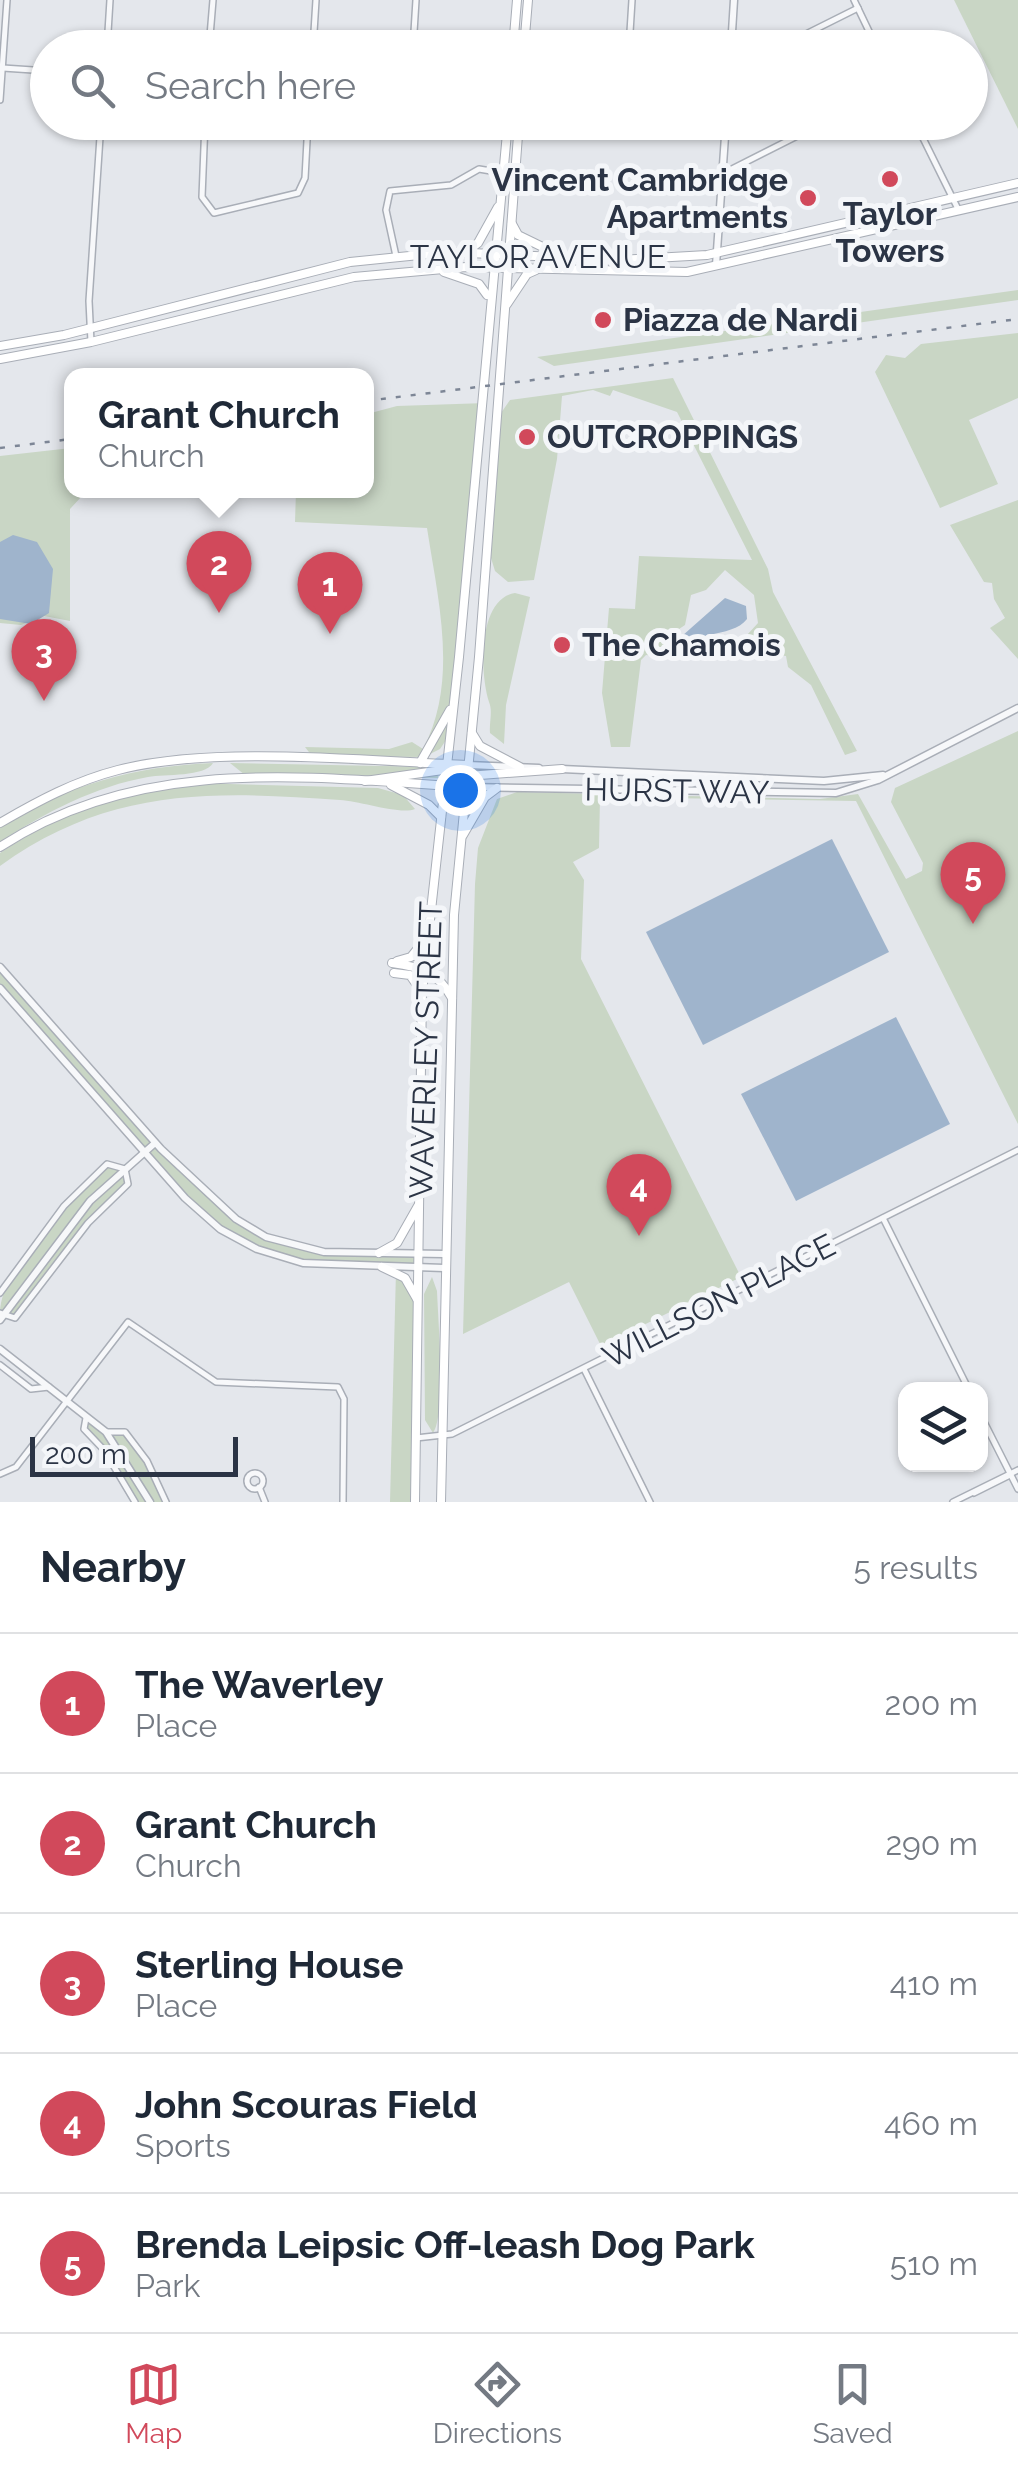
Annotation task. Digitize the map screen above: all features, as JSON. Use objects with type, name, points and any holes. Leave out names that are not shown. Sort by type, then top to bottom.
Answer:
[{"type":"main road","points":[[514,30],[517,0]]},
{"type":"main road","points":[[526,30],[528,0]]},
{"type":"main road","name":"WAVERLEY STREET","points":[[415,1502],[422,992],[454,701],[506,140]]},
{"type":"main road","name":"WAVERLEY STREET","points":[[441,1502],[444,1254],[461,839],[518,140]]},
{"type":"main road","name":"TAYLOR AVENUE","points":[[0,346],[89,328],[300,272],[396,256],[494,252],[634,260],[717,253],[1018,183]]},
{"type":"main road","name":"TAYLOR AVENUE","points":[[0,359],[92,342],[317,283],[435,269],[492,267],[653,274],[716,266],[1018,197]]},
{"type":"main road","points":[[466,252],[478,242],[500,203]]},
{"type":"main road","points":[[512,223],[518,234],[561,256]]},
{"type":"main road","points":[[435,269],[478,284],[489,300]]},
{"type":"main road","points":[[505,308],[528,274],[538,269]]},
{"type":"main road","points":[[420,763],[454,701]]},
{"type":"main road","points":[[472,732],[484,748],[520,767]]},
{"type":"main road","points":[[0,823],[77,783],[156,762],[207,758],[420,763],[444,768]]},
{"type":"main road","points":[[360,782],[468,765]]},
{"type":"main road","points":[[0,847],[63,811],[145,785],[223,780],[443,785],[562,769]]},
{"type":"main road","points":[[387,783],[429,805],[441,817]]},
{"type":"main road","points":[[461,839],[486,796],[498,788]]},
{"type":"main road","points":[[427,937],[411,958],[392,962],[424,968],[440,978],[452,999]]},
{"type":"main road","points":[[394,973],[410,974],[422,992]]},
{"type":"main road","points":[[378,1254],[398,1243],[420,1202]]},
{"type":"main road","points":[[382,1267],[406,1278],[420,1305]]},
{"type":"street","points":[[0,100],[7,0]]},
{"type":"street","points":[[108,30],[110,0]]},
{"type":"street","points":[[210,30],[213,0]]},
{"type":"street","points":[[314,30],[316,0]]},
{"type":"street","points":[[414,30],[416,0]]},
{"type":"street","points":[[630,30],[632,0]]},
{"type":"street","points":[[732,30],[734,0]]},
{"type":"street","points":[[854,0],[869,30]]},
{"type":"street","points":[[814,30],[858,8]]},
{"type":"street","points":[[1,68],[30,70]]},
{"type":"street","points":[[92,342],[89,328],[101,140]]},
{"type":"street","points":[[204,140],[202,198],[214,213],[302,190],[306,140]]},
{"type":"street","points":[[716,266],[725,140]]},
{"type":"street","points":[[722,174],[789,140]]},
{"type":"street","points":[[924,140],[958,210]]},
{"type":"street","points":[[396,256],[386,210],[390,191],[451,185],[479,169],[502,173]]},
{"type":"street","name":"HURST WAY","points":[[467,781],[498,788],[822,794],[864,786],[1018,708]]},
{"type":"street","name":"HURST WAY","points":[[468,765],[824,781],[884,774]]},
{"type":"street","points":[[0,966],[204,1193],[266,1237],[324,1252],[444,1254]]},
{"type":"street","points":[[0,988],[145,1153],[220,1229],[257,1249],[331,1266],[444,1268]]},
{"type":"street","points":[[1,1317],[90,1201],[156,1143]]},
{"type":"street","name":"WILLSON PLACE","points":[[416,1438],[441,1439],[1018,1150]]},
{"type":"street","points":[[0,1293],[64,1206],[107,1164],[124,1170]]},
{"type":"street","points":[[1,1317],[16,1318],[88,1223],[128,1184],[124,1170]]},
{"type":"street","points":[[884,1218],[964,1382]]},
{"type":"street","points":[[0,1474],[13,1471],[128,1322],[140,1326],[216,1382],[338,1387],[344,1399],[342,1502]]},
{"type":"street","points":[[0,1350],[106,1432],[150,1502]]},
{"type":"street","points":[[0,1365],[31,1389],[50,1386]]},
{"type":"street","points":[[584,1368],[650,1502]]},
{"type":"street","points":[[88,1415],[84,1428],[104,1450],[135,1502]]},
{"type":"street","points":[[988,1430],[1018,1489]]},
{"type":"street","points":[[106,1432],[125,1432],[146,1461],[166,1502]]},
{"type":"street","points":[[954,1502],[1018,1470]]},
{"type":"street","points":[[259,1487],[265,1502]]},
{"type":"green space","points":[[954,0],[1018,0],[1018,129],[988,69],[988,30],[969,30]]},
{"type":"green space","points":[[1018,290],[1018,300],[554,366],[537,357]]},
{"type":"green space","points":[[1018,333],[1018,398],[969,420],[998,484],[940,508],[875,372],[886,355],[905,358],[921,344]]},
{"type":"green space","points":[[673,378],[768,569],[773,592],[857,751],[845,755],[811,685],[788,667],[786,656],[763,650],[749,640],[747,635],[758,623],[754,595],[725,570],[706,590],[691,595],[685,625],[667,637],[661,657],[646,655],[641,660],[630,747],[611,747],[602,693],[609,608],[635,609],[639,556],[752,560],[677,412],[613,390],[610,396],[593,390],[562,396],[557,459],[534,580],[508,582],[495,571],[491,558],[501,413],[510,400]]},
{"type":"green space","points":[[486,403],[454,728],[440,749],[424,757],[312,756],[305,747],[389,749],[412,742],[423,749],[434,723],[440,696],[443,640],[427,528],[295,522],[296,498],[374,498],[374,412],[397,406]]},
{"type":"green space","points":[[64,449],[64,498],[80,498],[70,509],[70,621],[44,616],[21,625],[0,623],[0,456]]},
{"type":"green space","points":[[1018,500],[1018,659],[990,628],[1005,618],[994,599],[992,583],[984,582],[950,525]]},
{"type":"green space","points":[[515,593],[530,597],[506,705],[504,744],[490,733],[484,640],[494,609],[503,598]]},
{"type":"green space","points":[[1018,731],[1018,1124],[856,801],[600,797],[599,848],[573,862],[584,880],[581,959],[741,1277],[601,1346],[569,1282],[463,1334],[475,884],[478,848],[497,799],[517,792],[820,799],[858,794],[906,879],[922,871],[923,863],[891,802],[895,788]]},
{"type":"green space","points":[[213,763],[202,771],[148,777],[90,794],[0,842],[0,827],[76,789],[129,773]]},
{"type":"green space","points":[[230,763],[433,767],[438,768],[438,778],[245,775]]},
{"type":"green space","points":[[194,783],[378,788],[403,795],[415,809],[248,795],[163,800],[82,821],[41,840],[0,866],[0,853],[70,815],[116,800]]},
{"type":"green space","points":[[0,967],[204,1193],[266,1237],[324,1252],[419,1254],[419,1267],[331,1267],[257,1249],[220,1229],[185,1198],[0,988]]},
{"type":"green space","points":[[107,1164],[125,1169],[128,1184],[88,1223],[15,1318],[0,1313],[3,1295],[25,1254]]},
{"type":"green space","points":[[396,1271],[420,1305],[415,1502],[390,1502]]},
{"type":"green space","points":[[432,1277],[437,1291],[440,1366],[439,1408],[433,1433],[425,1420],[424,1294]]},
{"type":"green space","points":[[87,1415],[106,1432],[125,1432],[147,1461],[166,1502],[135,1502],[104,1450],[84,1429]]},
{"type":"water","points":[[13,535],[37,542],[53,569],[49,613],[31,624],[0,619],[0,542]]},
{"type":"water","points":[[725,598],[746,606],[747,619],[731,630],[687,642],[667,659],[669,641],[682,636]]},
{"type":"water","points":[[832,839],[889,952],[703,1045],[646,932]]},
{"type":"water","points":[[896,1017],[950,1124],[796,1201],[741,1094]]},
{"type":"railway","points":[[374,400],[1018,319]]},
{"type":"railway","points":[[0,448],[64,440]]},
{"type":"place","name":"Taylor Towers","points":[[890,179]]},
{"type":"place","name":"Vincent Cambridge Apartments","points":[[808,198]]},
{"type":"place","name":"Piazza de Nardi","points":[[603,320]]},
{"type":"place","name":"OUTCROPPINGS","points":[[527,437]]},
{"type":"place","name":"Grant Church","points":[[219,613]]},
{"type":"place","name":"The Waverley","points":[[330,634]]},
{"type":"place","name":"The Chamois","points":[[562,645]]},
{"type":"place","name":"Sterling House","points":[[44,701]]},
{"type":"place","name":"Brenda Leipsic Off-leash Dog Park","points":[[973,924]]},
{"type":"place","name":"John Scouras Field","points":[[639,1236]]}]
